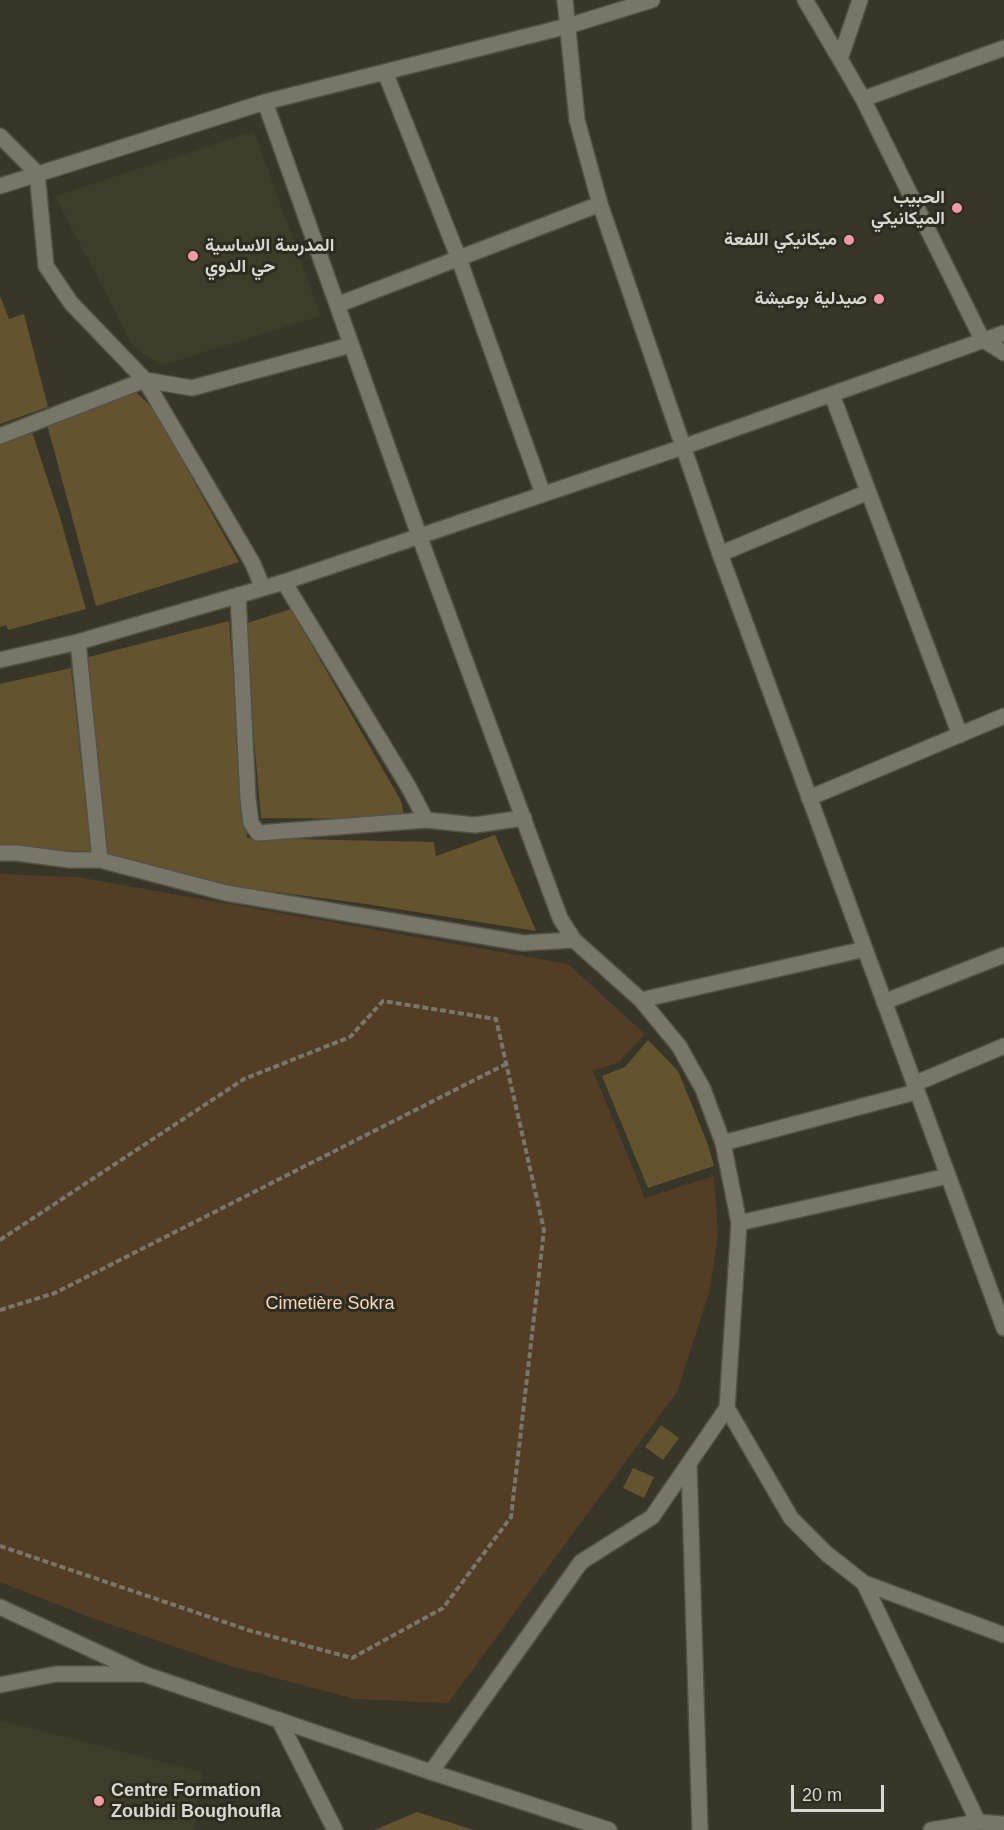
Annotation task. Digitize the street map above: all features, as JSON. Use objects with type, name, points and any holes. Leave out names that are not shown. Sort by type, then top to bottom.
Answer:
[{"type":"street","points":[[565,0],[577,120],[600,204],[720,554],[809,798],[948,1176],[998,1293],[1004,1328]]},
{"type":"street","points":[[0,186],[265,102],[568,26],[652,0]]},
{"type":"street","points":[[805,0],[862,99],[982,339],[1004,353]]},
{"type":"street","points":[[840,59],[860,0]]},
{"type":"street","points":[[862,99],[1004,48]]},
{"type":"street","points":[[385,72],[459,258],[543,494]]},
{"type":"street","points":[[265,102],[420,538],[560,918],[574,940],[641,1000],[679,1046],[703,1089],[723,1143],[739,1223],[727,1408],[651,1517],[581,1562],[431,1772]]},
{"type":"street","points":[[0,136],[37,173],[46,266],[71,303],[146,380],[252,562],[263,588]]},
{"type":"street","points":[[337,305],[600,204]]},
{"type":"street","points":[[0,660],[78,642],[284,582],[420,538],[1004,333]]},
{"type":"street","points":[[0,436],[146,380],[192,388],[351,345]]},
{"type":"street","points":[[832,394],[960,735]]},
{"type":"street","points":[[720,554],[868,492]]},
{"type":"street","points":[[284,582],[408,786],[426,820]]},
{"type":"street","points":[[238,595],[248,799],[251,823],[258,833],[426,820],[475,825],[524,818]]},
{"type":"street","points":[[78,642],[100,860]]},
{"type":"street","points":[[809,798],[1004,716]]},
{"type":"street","points":[[0,853],[70,860],[100,860],[226,893],[523,943],[574,940]]},
{"type":"street","points":[[641,1000],[865,949]]},
{"type":"street","points":[[884,1002],[1004,955]]},
{"type":"street","points":[[723,1143],[915,1088],[1004,1046]]},
{"type":"street","points":[[739,1223],[948,1176]]},
{"type":"street","points":[[727,1408],[791,1518],[827,1554],[864,1583],[1004,1635]]},
{"type":"street","points":[[689,1464],[700,1830]]},
{"type":"street","points":[[864,1583],[978,1822]]},
{"type":"street","points":[[0,1607],[144,1674],[609,1830]]},
{"type":"street","points":[[0,1685],[56,1674],[144,1674]]},
{"type":"street","points":[[279,1720],[335,1830]]},
{"type":"street","points":[[931,1830],[978,1822],[1004,1824]]},
{"type":"path","points":[[0,1240],[244,1079],[350,1037],[383,1000],[496,1019],[544,1230],[511,1517],[443,1608],[352,1658],[248,1630],[0,1546]]},
{"type":"path","points":[[0,1310],[55,1293],[506,1064]]},
{"type":"shaded area","name":"المدرسة الاساسية حي الدوي","points":[[254,131],[321,316],[160,366],[132,345],[55,196]]},
{"type":"shaded area","name":"Centre Formation Zoubidi Boughoufla","points":[[0,1720],[202,1772],[194,1830],[0,1830]]},
{"type":"green space","name":"Cimetière Sokra","points":[[0,874],[77,877],[568,964],[645,1034],[619,1062],[593,1071],[645,1198],[714,1176],[718,1236],[709,1293],[677,1392],[448,1703],[355,1699],[231,1666],[95,1619],[0,1582]]},
{"type":"building","points":[[0,296],[9,319],[24,314],[48,407],[0,424]]},
{"type":"building","points":[[131,388],[153,408],[239,562],[96,606],[47,424]]},
{"type":"building","points":[[32,432],[59,514],[86,609],[8,630],[6,625],[0,627],[0,445]]},
{"type":"building","points":[[291,609],[401,801],[405,819],[261,818],[244,624]]},
{"type":"building","points":[[229,621],[247,838],[434,842],[436,856],[495,835],[536,931],[239,887],[109,861],[81,659]]},
{"type":"building","points":[[71,668],[91,851],[0,849],[0,684]]},
{"type":"building","points":[[648,1040],[678,1071],[707,1142],[714,1166],[648,1188],[602,1076],[625,1067]]},
{"type":"building","points":[[661,1425],[679,1438],[663,1460],[645,1447]]},
{"type":"building","points":[[633,1468],[654,1477],[644,1498],[623,1488]]},
{"type":"building","points":[[417,1812],[474,1830],[374,1830]]},
{"type":"place","name":"الحبيب الميكانيكي","points":[[957,208]]},
{"type":"place","name":"ميكانيكي اللفعة","points":[[849,240]]},
{"type":"place","name":"المدرسة الاساسية حي الدوي","points":[[193,256]]},
{"type":"place","name":"صيدلية بوعيشة","points":[[879,299]]},
{"type":"place","name":"Centre Formation Zoubidi Boughoufla","points":[[99,1801]]}]
